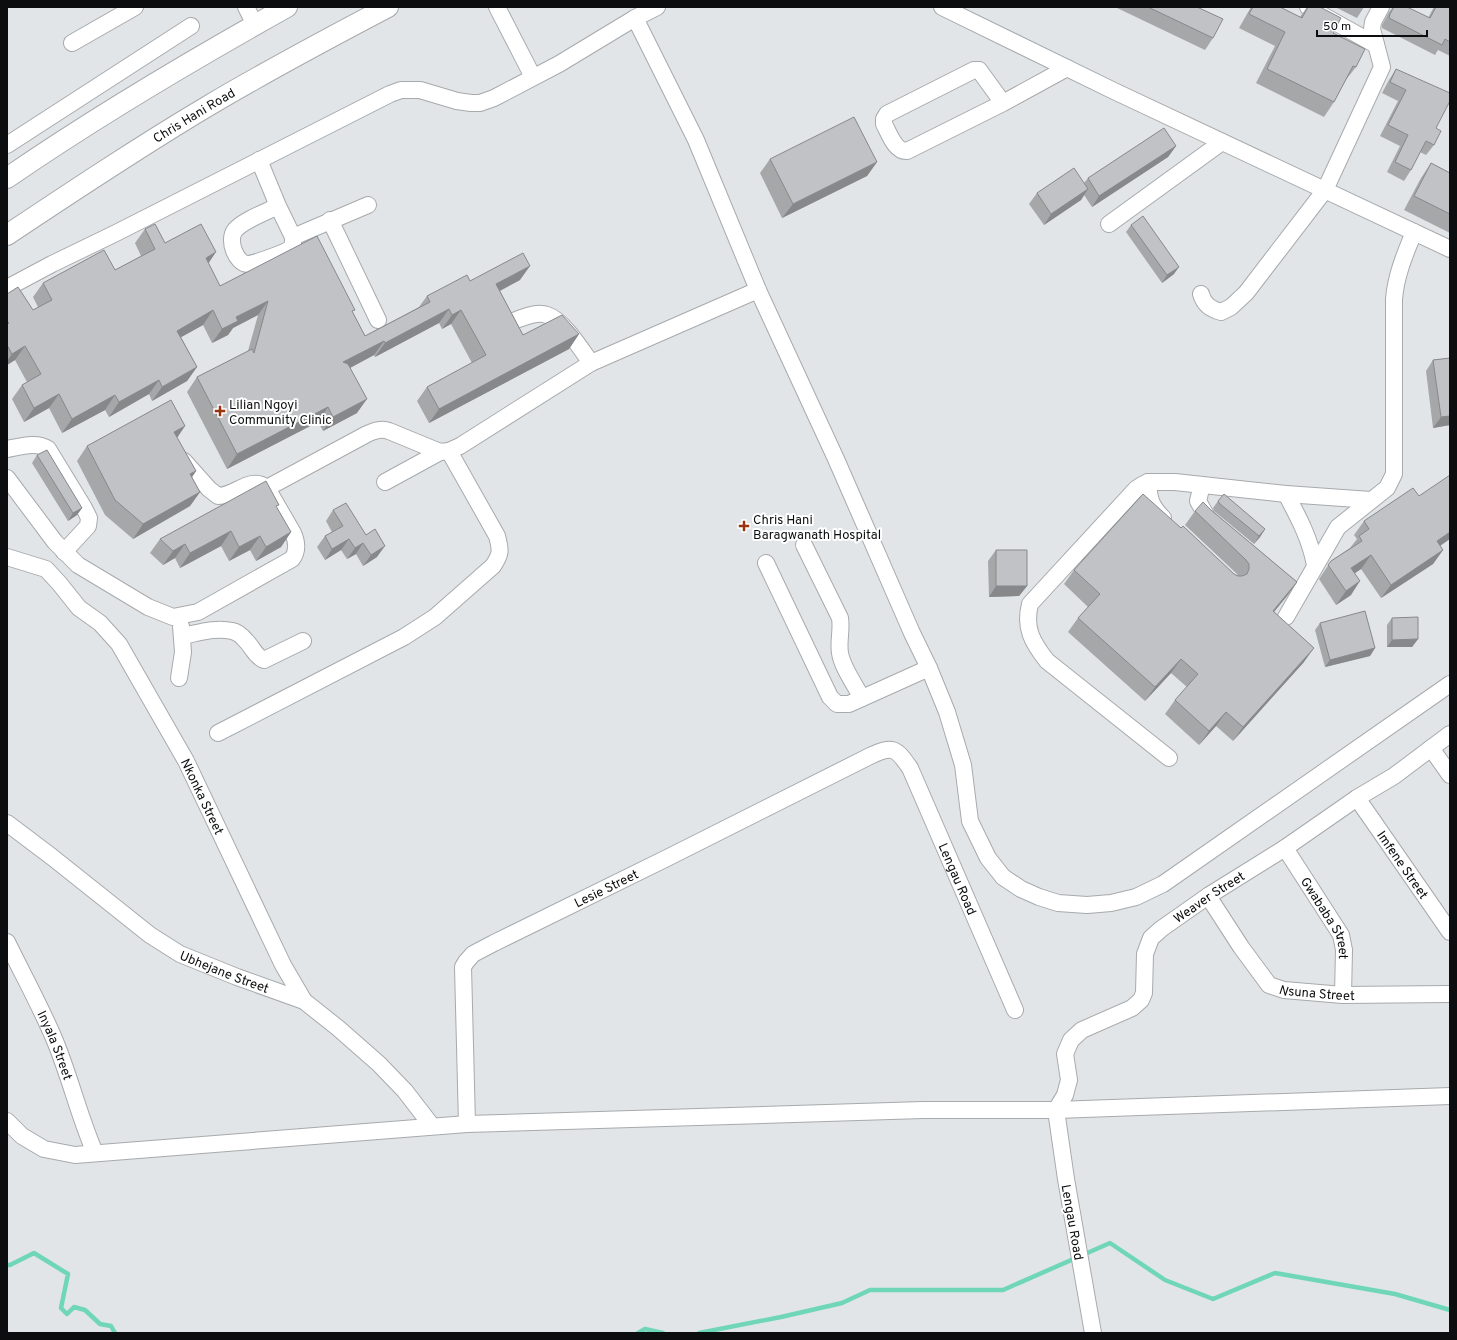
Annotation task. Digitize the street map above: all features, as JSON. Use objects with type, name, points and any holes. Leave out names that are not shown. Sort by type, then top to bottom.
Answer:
[{"type":"main road","points":[[7,178],[77,131],[210,50],[288,7]]},
{"type":"main road","name":"Chris Hani Road","points":[[7,235],[90,179],[208,106],[300,53],[388,7]]},
{"type":"street","points":[[72,43],[136,7]]},
{"type":"street","points":[[246,7],[255,25]]},
{"type":"street","points":[[7,288],[390,94],[401,90],[420,90],[457,101],[471,104],[480,103],[494,98],[559,64],[635,18],[657,7]]},
{"type":"street","points":[[943,7],[1222,142],[1450,249]]},
{"type":"street","points":[[1308,7],[1376,45]]},
{"type":"street","points":[[1201,294],[1202,300],[1210,309],[1222,312],[1231,307],[1246,293],[1325,190],[1389,70],[1376,45],[1372,29],[1373,22],[1381,7]]},
{"type":"street","points":[[496,10],[516,44],[532,77]]},
{"type":"street","points":[[635,18],[696,140],[758,290],[929,668],[947,712],[963,765],[970,821],[988,858],[1003,877],[1021,889],[1058,903],[1087,905],[1136,897],[1162,884],[1450,684]]},
{"type":"street","points":[[7,145],[191,26]]},
{"type":"street","points":[[1003,102],[983,74],[979,70],[974,70],[887,114],[884,119],[884,124],[898,148],[902,151],[907,151],[1003,102],[1067,68]]},
{"type":"street","points":[[1109,224],[1222,142]]},
{"type":"street","points":[[259,160],[293,237],[293,246],[288,250],[247,264],[243,263],[232,248],[231,243],[234,231],[241,225],[278,206]]},
{"type":"street","points":[[293,237],[368,205]]},
{"type":"street","points":[[330,220],[378,320]]},
{"type":"street","points":[[1286,617],[1338,527],[1387,488],[1394,474],[1395,291],[1398,272],[1414,232]]},
{"type":"street","points":[[385,482],[445,451],[460,446],[591,363],[758,290]]},
{"type":"street","points":[[516,320],[534,314],[547,315],[560,323],[591,363]]},
{"type":"street","points":[[218,733],[404,637],[435,618],[493,566],[500,556],[497,536],[445,451],[389,430],[377,430],[367,434],[267,488]]},
{"type":"street","points":[[7,449],[36,445],[44,446],[48,449],[84,508],[89,518],[88,526],[64,552]]},
{"type":"street","points":[[7,478],[64,552],[78,565],[148,607],[173,617],[198,612],[210,606],[292,559],[296,554],[297,549],[296,538],[267,488],[262,484],[257,483],[223,496],[218,496],[209,489],[184,461]]},
{"type":"street","points":[[1169,758],[1047,660],[1039,651],[1031,637],[1027,615],[1030,604],[1136,489],[1148,482],[1175,482],[1286,494],[1371,500]]},
{"type":"street","points":[[1148,482],[1149,496],[1155,510],[1172,527]]},
{"type":"street","points":[[1202,486],[1198,502],[1200,507],[1207,517],[1226,533]]},
{"type":"street","points":[[1286,494],[1312,547],[1315,566]]},
{"type":"street","points":[[804,545],[840,618],[842,625],[840,645],[842,660],[862,698]]},
{"type":"street","name":"Nkonka Street","points":[[7,557],[46,569],[79,608],[100,622],[119,644],[186,761],[283,965],[304,1001]]},
{"type":"street","points":[[766,563],[830,697],[837,704],[849,704],[929,668]]},
{"type":"street","points":[[1287,584],[1299,594]]},
{"type":"street","points":[[179,678],[183,652],[181,616]]},
{"type":"street","points":[[182,636],[214,630],[233,631],[249,643],[255,654],[264,660],[303,641]]},
{"type":"street","name":"Weaver Street","points":[[1056,1110],[1065,1095],[1069,1080],[1065,1054],[1071,1040],[1082,1030],[1137,1005],[1141,1000],[1144,993],[1145,954],[1151,938],[1161,929],[1208,896],[1285,848],[1357,798],[1394,776],[1450,734]]},
{"type":"street","points":[[1431,748],[1450,775]]},
{"type":"street","name":"Lesie Street","points":[[467,1124],[463,967],[469,958],[514,933],[674,855],[870,756],[886,750],[896,752]]},
{"type":"street","name":"Lengau Road","points":[[896,752],[901,755],[910,768],[1015,1010]]},
{"type":"street","name":"Imfene Street","points":[[1357,798],[1450,932]]},
{"type":"street","name":"Ubhejane Street","points":[[7,824],[52,857],[150,935],[180,954],[230,975],[304,1001],[379,1064],[405,1091],[432,1126]]},
{"type":"street","name":"Gwababa Street","points":[[1285,848],[1341,935],[1344,950],[1343,995]]},
{"type":"street","name":"Nsuna Street","points":[[1208,896],[1241,947],[1269,985],[1284,990],[1343,995],[1450,994]]},
{"type":"street","name":"Inyala Street","points":[[7,942],[54,1039],[65,1067],[82,1124],[95,1153]]},
{"type":"street","points":[[7,1121],[22,1136],[44,1149],[75,1155],[467,1124],[923,1110],[1056,1110],[1450,1096]]},
{"type":"street","name":"Lengau Road","points":[[1056,1110],[1066,1179],[1092,1327]]},
{"type":"building","points":[[1148,7],[1197,7],[1223,19],[1213,38]]},
{"type":"building","points":[[1253,7],[1280,7],[1302,18],[1308,7],[1320,7],[1341,18],[1333,33],[1365,49],[1356,67],[1353,66],[1334,102],[1267,69],[1285,32],[1249,14]]},
{"type":"building","points":[[1394,7],[1407,7],[1430,18],[1436,7],[1450,7],[1450,42],[1445,39],[1442,45],[1389,18]]},
{"type":"building","points":[[1396,69],[1450,93],[1450,101],[1436,128],[1441,131],[1434,145],[1426,141],[1411,170],[1395,162],[1408,135],[1388,125],[1406,90],[1390,82]]},
{"type":"building","points":[[854,117],[877,162],[793,204],[770,159]]},
{"type":"building","points":[[1164,128],[1176,146],[1099,196],[1088,178]]},
{"type":"building","points":[[1431,163],[1450,173],[1450,214],[1414,196]]},
{"type":"building","points":[[1074,168],[1088,189],[1051,214],[1037,193]]},
{"type":"building","points":[[1143,216],[1179,267],[1167,275],[1131,225]]},
{"type":"building","points":[[155,224],[165,243],[201,224],[216,252],[206,258],[220,286],[317,236],[355,310],[352,311],[365,336],[430,302],[427,296],[467,275],[470,281],[523,253],[530,266],[496,284],[523,335],[562,315],[579,334],[439,409],[427,387],[486,355],[461,310],[452,315],[449,309],[385,343],[384,341],[343,362],[348,364],[367,399],[333,417],[328,407],[237,454],[197,377],[252,349],[254,353],[268,301],[236,317],[238,321],[222,329],[213,310],[177,331],[197,367],[162,387],[159,380],[119,402],[115,395],[72,419],[59,394],[34,408],[22,385],[41,374],[25,346],[12,354],[7,345],[7,324],[9,323],[7,321],[7,294],[18,287],[33,310],[52,300],[43,283],[104,250],[115,270],[155,249],[145,229]]},
{"type":"building","points":[[1450,358],[1450,416],[1441,417],[1433,360]]},
{"type":"building","points":[[171,400],[185,426],[174,432],[196,471],[190,474],[200,492],[143,524],[115,500],[87,446]]},
{"type":"building","points":[[47,450],[82,508],[73,513],[37,455]]},
{"type":"building","points":[[1450,475],[1450,532],[1437,541],[1443,550],[1391,585],[1371,555],[1351,568],[1360,581],[1346,591],[1328,565],[1331,561],[1362,541],[1359,536],[1369,529],[1364,521],[1413,488],[1419,496]]},
{"type":"building","points":[[266,481],[279,505],[276,506],[291,532],[266,547],[260,536],[239,547],[231,531],[190,553],[185,544],[173,551],[160,539]]},
{"type":"building","points":[[1143,494],[1181,528],[1183,526],[1234,574],[1242,576],[1247,574],[1249,564],[1195,511],[1203,502],[1297,582],[1273,611],[1314,648],[1243,727],[1226,712],[1209,731],[1175,700],[1198,674],[1181,659],[1155,687],[1078,618],[1100,594],[1074,570]]},
{"type":"building","points":[[1224,494],[1265,529],[1259,536],[1220,504],[1218,501]]},
{"type":"building","points":[[346,503],[366,535],[375,529],[385,546],[371,555],[363,543],[355,548],[349,539],[332,549],[325,536],[343,526],[333,510]]},
{"type":"building","points":[[996,550],[1027,550],[1027,586],[996,586]]},
{"type":"building","points":[[1365,611],[1375,648],[1330,660],[1320,623]]},
{"type":"building","points":[[1418,617],[1418,639],[1392,640],[1392,618]]},
{"type":"waterway","points":[[699,1333],[842,1303],[870,1290],[1003,1290],[1110,1243],[1165,1280],[1213,1299],[1275,1273],[1395,1294],[1450,1310]]},
{"type":"waterway","points":[[7,1265],[10,1265],[34,1253],[68,1274],[61,1308],[67,1314],[74,1307],[85,1310],[100,1324],[111,1326],[115,1333]]},
{"type":"waterway","points":[[638,1333],[645,1329],[663,1333]]},
{"type":"place","name":"Lilian Ngoyi Community Clinic","points":[[220,411]]},
{"type":"place","name":"Chris Hani Baragwanath Hospital","points":[[744,526]]}]
